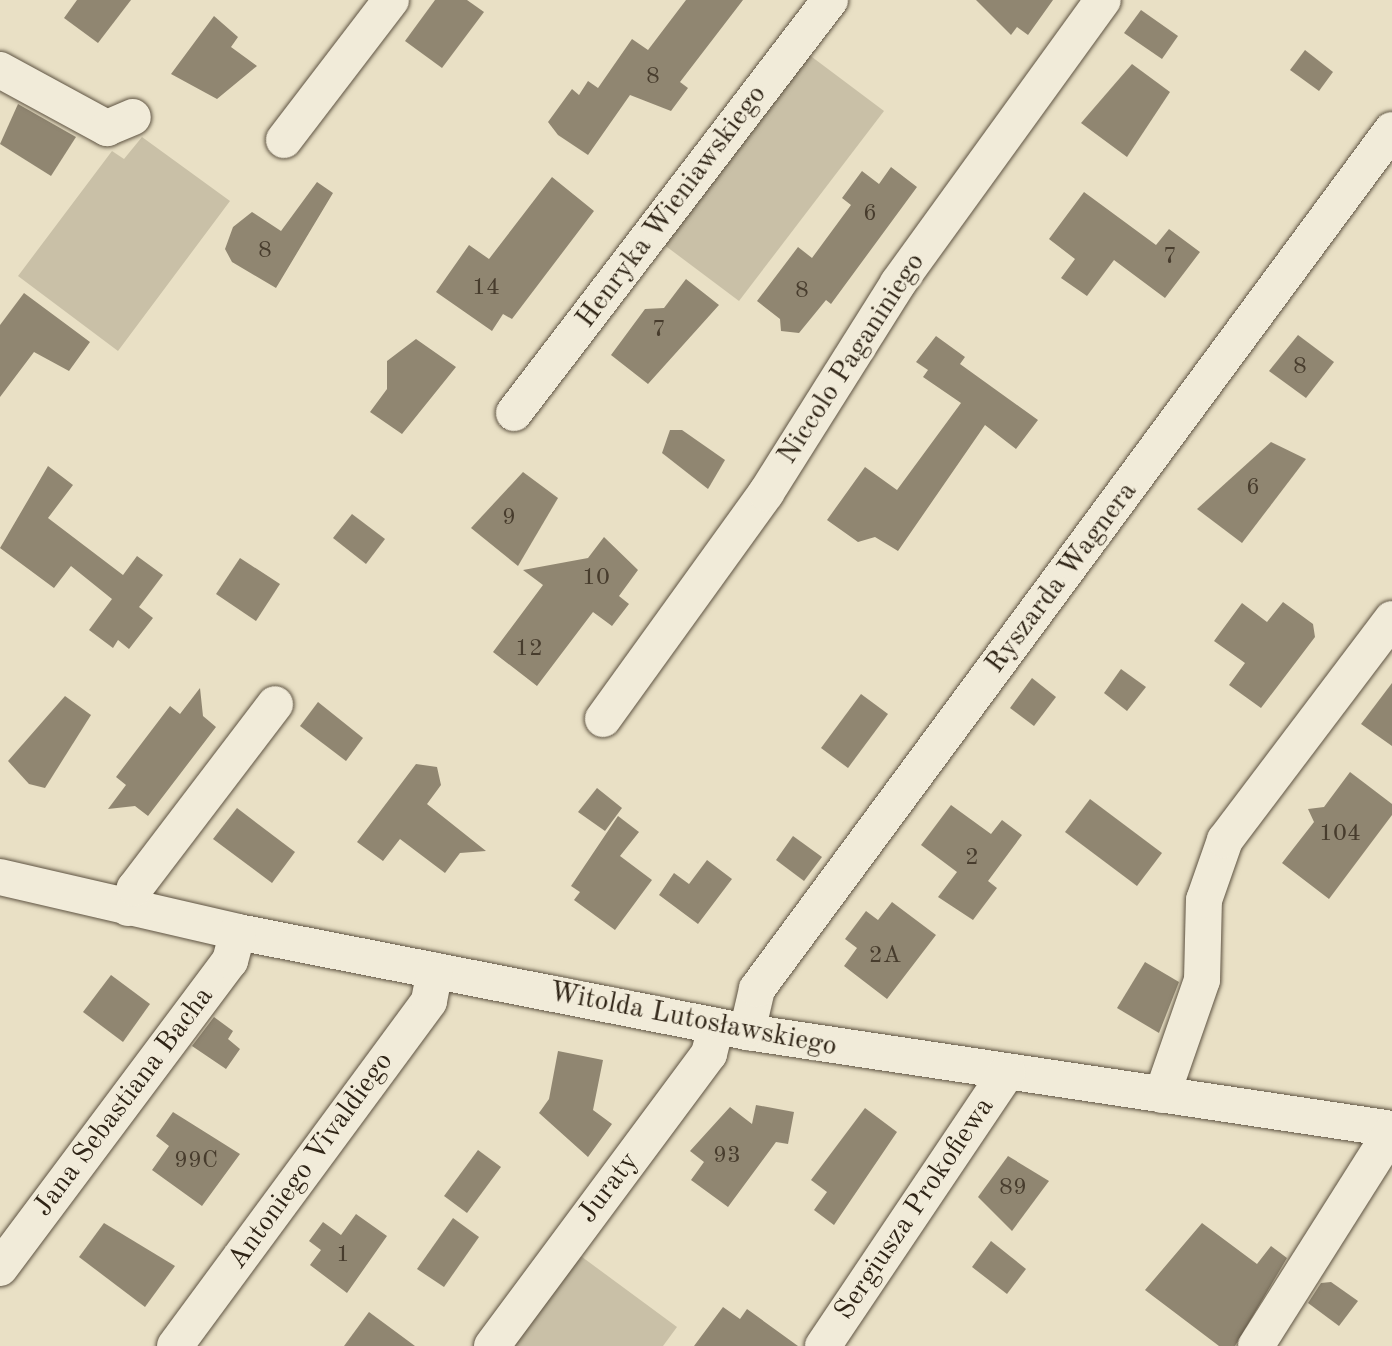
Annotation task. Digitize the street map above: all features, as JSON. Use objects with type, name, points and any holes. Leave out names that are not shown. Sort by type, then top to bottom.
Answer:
[{"type":"street","points":[[284,140],[391,0]]},
{"type":"street","name":"Henryka Wieniawskiego","points":[[514,413],[830,0]]},
{"type":"street","name":"Niccolo Paganiniego","points":[[603,719],[766,493],[898,283],[1103,0]]},
{"type":"street","points":[[0,70],[107,128],[133,117]]},
{"type":"street","name":"Ryszarda Wagnera","points":[[731,1029],[757,989],[1392,130]]},
{"type":"street","points":[[1162,1095],[1202,980],[1204,900],[1225,840],[1392,619]]},
{"type":"street","points":[[128,908],[135,888],[275,704]]},
{"type":"street","name":"Witolda Lutosławskiego","points":[[0,877],[238,932],[731,1029],[1392,1130]]},
{"type":"street","name":"Jana Sebastiana Bacha","points":[[0,1268],[230,961],[238,932]]},
{"type":"street","name":"Antoniego Vivaldiego","points":[[175,1346],[429,1001],[435,971]]},
{"type":"street","name":"Juraty","points":[[492,1346],[709,1054],[731,1029]]},
{"type":"street","name":"Sergiusza Prokofiewa","points":[[823,1346],[1007,1072]]},
{"type":"street","points":[[1256,1346],[1392,1130]]},
{"type":"shaded area","points":[[808,54],[884,111],[739,301],[663,244]]},
{"type":"shaded area","points":[[142,137],[230,201],[118,351],[18,276],[112,151],[124,159]]},
{"type":"shaded area","points":[[578,1254],[677,1327],[663,1346],[509,1346]]},
{"type":"building","points":[[77,0],[131,0],[98,43],[64,18]]},
{"type":"building","points":[[435,0],[467,0],[484,12],[442,68],[405,41]]},
{"type":"building","points":[[686,0],[743,0],[680,82],[688,88],[671,111],[630,95],[588,155],[558,135],[548,122],[572,89],[579,95],[588,81],[598,88],[632,39],[648,50]]},
{"type":"building","points":[[976,0],[1053,0],[1028,35],[1017,27],[1011,35]]},
{"type":"building","points":[[1141,10],[1178,36],[1162,59],[1124,33]]},
{"type":"building","points":[[214,16],[238,37],[231,47],[257,66],[217,99],[171,74]]},
{"type":"building","points":[[1305,50],[1333,72],[1319,91],[1290,70]]},
{"type":"building","points":[[1132,64],[1170,92],[1127,157],[1081,123]]},
{"type":"building","points":[[18,104],[76,137],[51,176],[0,144]]},
{"type":"building","points":[[891,167],[917,187],[831,304],[826,300],[799,333],[781,331],[780,319],[757,301],[798,247],[812,258],[851,205],[842,198],[862,171],[879,184]]},
{"type":"building","points":[[552,177],[594,211],[512,319],[503,314],[492,331],[436,292],[469,245],[489,259]]},
{"type":"building","points":[[317,182],[333,193],[276,288],[232,262],[225,249],[233,227],[252,212],[281,231]]},
{"type":"building","points":[[1084,192],[1156,245],[1169,229],[1200,252],[1165,298],[1114,260],[1087,296],[1061,278],[1075,259],[1049,239]]},
{"type":"building","points":[[686,279],[719,305],[648,384],[611,355],[645,309],[664,308]]},
{"type":"building","points":[[24,293],[90,342],[69,371],[34,352],[0,397],[0,325]]},
{"type":"building","points":[[1298,335],[1334,362],[1306,398],[1269,371]]},
{"type":"building","points":[[936,336],[965,357],[960,364],[1038,420],[1016,449],[985,425],[898,551],[875,537],[858,542],[827,520],[865,467],[897,490],[961,403],[923,377],[928,370],[916,362]]},
{"type":"building","points":[[416,339],[456,367],[402,434],[370,412],[387,389],[387,361]]},
{"type":"building","points":[[670,430],[682,430],[725,460],[708,489],[662,453]]},
{"type":"building","points":[[1271,442],[1306,459],[1242,543],[1197,509]]},
{"type":"building","points":[[48,466],[73,485],[48,518],[123,575],[137,556],[163,575],[139,607],[153,618],[129,649],[118,640],[113,648],[89,630],[112,599],[71,566],[54,588],[0,548]]},
{"type":"building","points":[[523,472],[558,498],[518,566],[471,528]]},
{"type":"building","points":[[352,514],[385,539],[366,564],[333,538]]},
{"type":"building","points":[[604,537],[638,570],[619,596],[629,604],[612,626],[593,612],[537,686],[493,652],[543,585],[523,570],[588,558]]},
{"type":"building","points":[[240,558],[280,584],[256,621],[216,594]]},
{"type":"building","points":[[1283,602],[1313,624],[1315,637],[1261,708],[1229,685],[1245,663],[1214,641],[1242,603],[1267,622]]},
{"type":"building","points":[[1121,669],[1146,687],[1127,711],[1104,693]]},
{"type":"building","points":[[1032,678],[1056,697],[1034,726],[1010,708]]},
{"type":"building","points":[[1392,683],[1392,746],[1361,724]]},
{"type":"building","points":[[200,688],[203,716],[216,727],[148,816],[135,806],[108,809],[126,785],[116,777],[170,706],[180,714]]},
{"type":"building","points":[[861,694],[888,714],[848,768],[821,748]]},
{"type":"building","points":[[65,696],[91,715],[45,788],[29,784],[8,761]]},
{"type":"building","points":[[318,702],[363,738],[346,761],[300,726]]},
{"type":"building","points":[[416,764],[437,767],[441,785],[427,804],[486,851],[460,853],[445,873],[400,839],[383,861],[357,842]]},
{"type":"building","points":[[1350,772],[1392,804],[1392,815],[1329,899],[1282,863],[1314,822],[1308,809],[1324,807]]},
{"type":"building","points":[[597,788],[622,808],[605,831],[578,812]]},
{"type":"building","points":[[1090,799],[1162,853],[1137,886],[1065,832]]},
{"type":"building","points":[[951,805],[991,834],[1002,820],[1022,835],[988,881],[997,888],[973,920],[938,897],[957,872],[921,845]]},
{"type":"building","points":[[237,808],[295,852],[272,883],[213,839]]},
{"type":"building","points":[[618,816],[639,832],[620,856],[652,880],[615,930],[574,900],[580,892],[571,886]]},
{"type":"building","points":[[793,836],[822,857],[804,881],[776,860]]},
{"type":"building","points":[[707,860],[732,879],[698,924],[659,895],[674,873],[689,884]]},
{"type":"building","points":[[892,902],[936,935],[887,999],[844,966],[857,948],[845,939],[866,911],[878,920]]},
{"type":"building","points":[[1145,962],[1179,982],[1159,1033],[1117,1008]]},
{"type":"building","points":[[111,975],[150,1004],[123,1042],[83,1012]]},
{"type":"building","points":[[214,1017],[233,1031],[228,1039],[240,1049],[226,1069],[192,1046]]},
{"type":"building","points":[[558,1051],[603,1060],[593,1110],[612,1124],[588,1157],[539,1113],[549,1099]]},
{"type":"building","points":[[756,1105],[794,1112],[788,1144],[776,1142],[728,1207],[691,1180],[704,1162],[690,1151],[730,1107],[752,1124]]},
{"type":"building","points":[[865,1108],[897,1132],[834,1225],[814,1210],[827,1192],[811,1180]]},
{"type":"building","points":[[173,1112],[240,1154],[202,1206],[152,1170],[169,1146],[156,1136]]},
{"type":"building","points":[[478,1150],[501,1167],[467,1213],[444,1196]]},
{"type":"building","points":[[1008,1156],[1049,1181],[1012,1231],[978,1197]]},
{"type":"building","points":[[356,1214],[387,1236],[347,1293],[310,1265],[321,1250],[309,1241],[323,1222],[341,1235]]},
{"type":"building","points":[[453,1218],[479,1237],[444,1287],[417,1269]]},
{"type":"building","points":[[104,1223],[175,1266],[145,1307],[79,1257]]},
{"type":"building","points":[[1202,1223],[1257,1264],[1271,1246],[1287,1258],[1235,1346],[1219,1346],[1145,1290]]},
{"type":"building","points":[[991,1241],[1026,1269],[1007,1294],[972,1267]]},
{"type":"building","points":[[1331,1282],[1358,1301],[1339,1326],[1308,1303],[1321,1283]]},
{"type":"building","points":[[723,1307],[740,1319],[747,1309],[798,1346],[694,1346]]},
{"type":"building","points":[[369,1312],[415,1346],[344,1346]]}]
